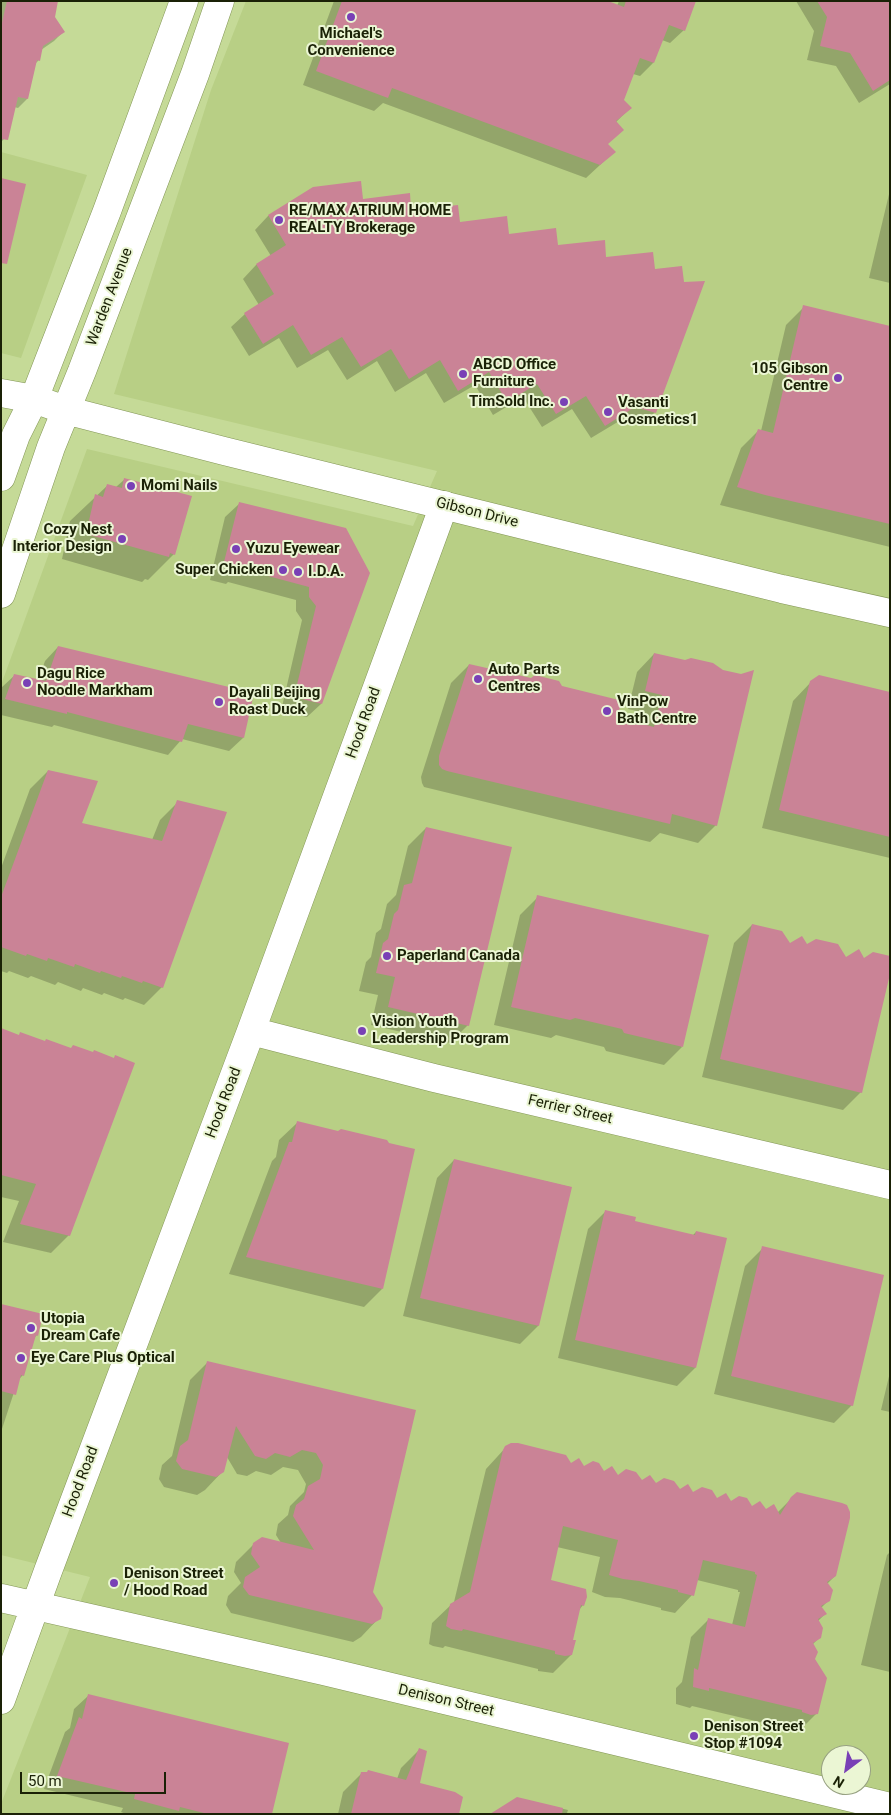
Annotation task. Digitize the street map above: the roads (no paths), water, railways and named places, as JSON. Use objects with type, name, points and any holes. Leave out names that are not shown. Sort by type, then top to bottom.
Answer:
[{"type":"street","points":[[1,477],[16,435],[34,400],[107,212],[184,1]]},
{"type":"street","name":"Warden Avenue","points":[[1,594],[51,447],[195,74],[220,1]]},
{"type":"street","points":[[169,44],[195,74]]},
{"type":"street","name":"Gibson Drive","points":[[1,393],[782,589],[890,613]]},
{"type":"street","name":"Hood Road","points":[[1,1700],[251,1031],[444,505]]},
{"type":"street","name":"Ferrier Street","points":[[251,1031],[434,1078],[890,1185]]},
{"type":"street","name":"Denison Street","points":[[1,1598],[324,1671],[890,1807]]},
{"type":"place","name":"Michael's Convenience","points":[[351,17]]},
{"type":"place","name":"RE/MAX ATRIUM HOME REALTY Brokerage","points":[[279,220]]},
{"type":"place","name":"ABCD Office Furniture","points":[[463,374]]},
{"type":"place","name":"105 Gibson Centre","points":[[838,378]]},
{"type":"place","name":"TimSold Inc.","points":[[564,402]]},
{"type":"place","name":"Vasanti Cosmetics1","points":[[608,412]]},
{"type":"place","name":"Momi Nails","points":[[131,486]]},
{"type":"place","name":"Cozy Nest Interior Design","points":[[122,539]]},
{"type":"place","name":"Yuzu Eyewear","points":[[236,549]]},
{"type":"place","name":"Super Chicken","points":[[283,570]]},
{"type":"place","name":"I.D.A.","points":[[298,572]]},
{"type":"place","name":"Auto Parts Centres","points":[[478,679]]},
{"type":"place","name":"Dagu Rice Noodle Markham","points":[[27,683]]},
{"type":"place","name":"Dayali Beijing Roast Duck","points":[[219,702]]},
{"type":"place","name":"VinPow Bath Centre","points":[[607,711]]},
{"type":"place","name":"Paperland Canada","points":[[387,956]]},
{"type":"place","name":"Vision Youth Leadership Program","points":[[362,1031]]},
{"type":"place","name":"Utopia Dream Cafe","points":[[31,1328]]},
{"type":"place","name":"Eye Care Plus Optical","points":[[21,1358]]},
{"type":"place","name":"Denison Street / Hood Road","points":[[114,1583]]},
{"type":"place","name":"Denison Street Stop #1094","points":[[694,1736]]}]
